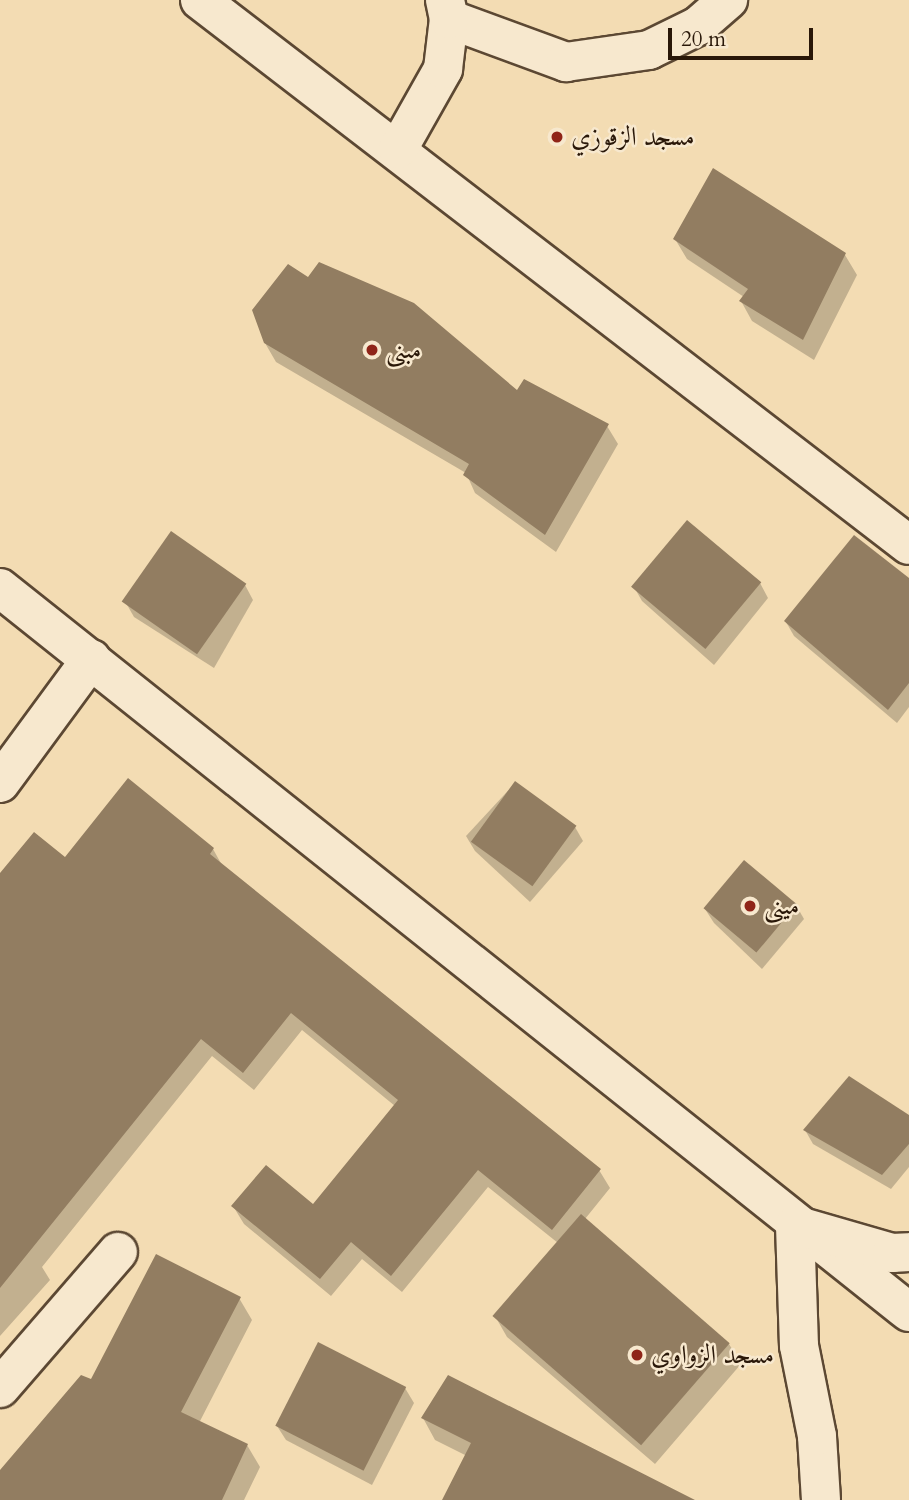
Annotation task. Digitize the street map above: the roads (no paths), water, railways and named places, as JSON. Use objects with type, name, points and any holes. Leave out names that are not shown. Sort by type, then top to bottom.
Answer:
[{"type":"street","points":[[200,0],[398,149],[909,545]]},
{"type":"street","points":[[398,149],[443,69],[447,9],[566,62],[649,50],[698,26],[727,0]]},
{"type":"street","points":[[0,588],[795,1225],[909,1312]]},
{"type":"street","points":[[0,783],[91,659]]},
{"type":"street","points":[[795,1225],[892,1253],[909,1252]]},
{"type":"street","points":[[795,1225],[799,1346],[817,1436],[821,1500]]},
{"type":"street","points":[[0,1388],[118,1252]]},
{"type":"place","name":"مسجد الزقوزي","points":[[557,137]]},
{"type":"place","name":"مبنى","points":[[372,350]]},
{"type":"place","name":"مينى","points":[[750,906]]},
{"type":"place","name":"مسجد الزواوي","points":[[637,1355]]}]
